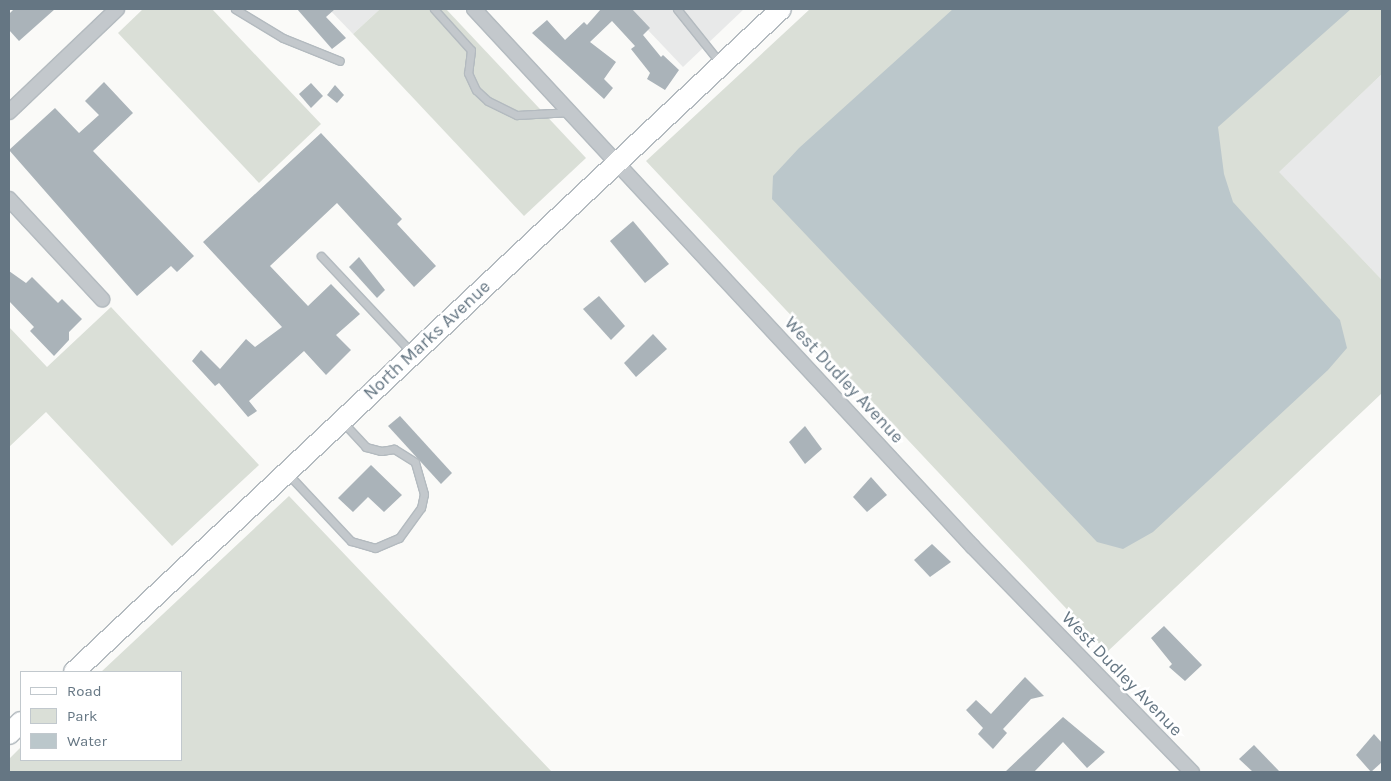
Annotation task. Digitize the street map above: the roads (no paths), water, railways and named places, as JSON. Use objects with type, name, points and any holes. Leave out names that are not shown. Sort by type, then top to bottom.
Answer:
[{"type":"main road","name":"North Marks Avenue","points":[[75,671],[781,9]]},
{"type":"main road","points":[[9,734],[20,723]]},
{"type":"street","points":[[9,112],[117,9]]},
{"type":"street","name":"West Dudley Avenue","points":[[474,9],[973,547],[1192,772]]},
{"type":"street","points":[[9,199],[102,299]]},
{"type":"lane","points":[[235,9],[283,38],[340,61]]},
{"type":"lane","points":[[434,9],[471,50],[468,73],[476,90],[488,101],[517,114],[571,112]]},
{"type":"lane","points":[[677,9],[721,64]]},
{"type":"lane","points":[[321,256],[413,353]]},
{"type":"lane","points":[[286,472],[351,541],[375,548],[398,538],[416,519],[421,508],[424,494],[415,462],[394,448],[381,451],[366,447],[341,420]]},
{"type":"water","points":[[953,9],[1351,9],[1218,127],[1224,174],[1233,202],[1340,320],[1347,348],[1328,370],[1153,532],[1123,549],[1097,542],[772,199],[773,176],[799,148]]}]
